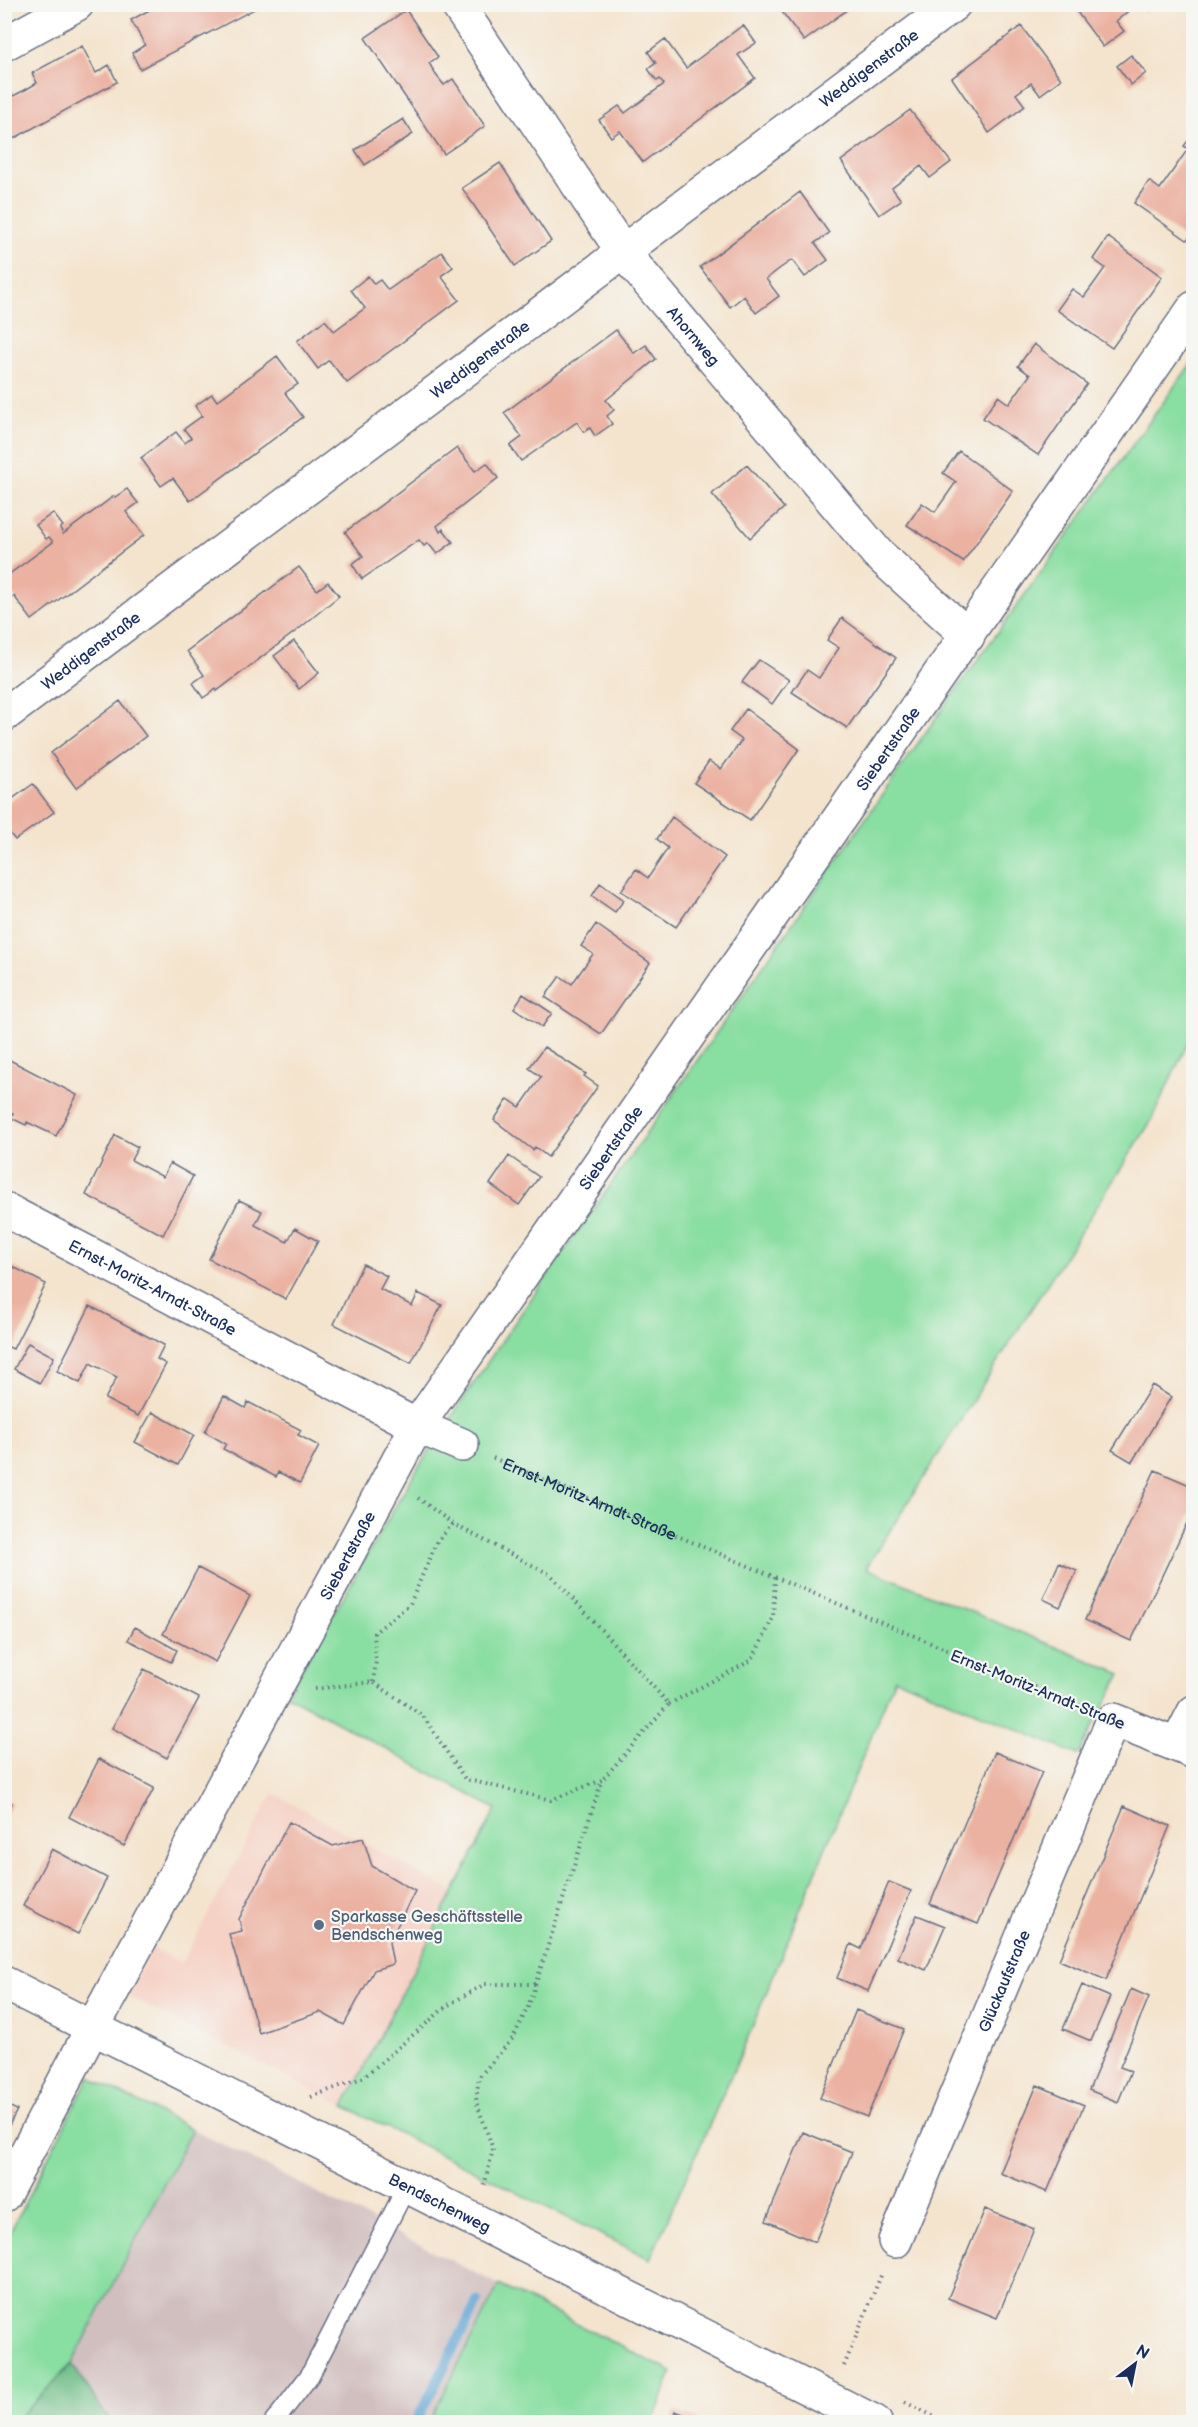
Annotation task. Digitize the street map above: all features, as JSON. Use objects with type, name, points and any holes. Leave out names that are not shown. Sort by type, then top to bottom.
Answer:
[{"type":"street","points":[[4,44],[77,4]]},
{"type":"street","name":"Ahornweg","points":[[457,4],[623,252],[877,553],[968,636]]},
{"type":"street","name":"Weddigenstraße","points":[[4,715],[954,4]]},
{"type":"street","name":"Siebertstraße","points":[[4,2195],[417,1426],[1194,308]]},
{"type":"street","name":"Ernst-Moritz-Arndt-Straße","points":[[4,1209],[417,1426],[462,1444]]},
{"type":"street","points":[[1185,1748],[1194,1712]]},
{"type":"street","name":"Ernst-Moritz-Arndt-Straße","points":[[1113,1720],[1185,1748]]},
{"type":"street","name":"Glückaufstraße","points":[[895,2241],[1113,1720]]},
{"type":"street","name":"Bendschenweg","points":[[4,1983],[875,2422]]},
{"type":"lane","points":[[274,2422],[310,2375],[407,2186]]},
{"type":"path","name":"Ernst-Moritz-Arndt-Straße","points":[[462,1444],[1113,1720]]},
{"type":"path","points":[[389,1475],[453,1524],[551,1575],[669,1704]]},
{"type":"path","points":[[373,1682],[376,1661],[374,1633],[410,1604],[437,1541],[453,1524]]},
{"type":"path","points":[[483,2190],[493,2149],[476,2101],[479,2077],[513,2037],[528,2007],[602,1780],[669,1704],[752,1660],[773,1618],[775,1577]]},
{"type":"path","points":[[272,1694],[373,1682],[423,1716],[465,1779],[551,1800],[602,1780]]},
{"type":"path","points":[[305,2100],[364,2077],[448,2005],[485,1984],[535,1984]]},
{"type":"path","points":[[842,2371],[895,2241]]},
{"type":"shaded area","points":[[273,1793],[453,1892],[344,2106],[127,1996],[153,1948],[182,1963]]},
{"type":"shaded area","points":[[192,2129],[499,2285],[429,2422],[111,2422],[72,2364]]},
{"type":"green space","points":[[1193,361],[1193,1032],[1150,1123],[866,1568],[1121,1674],[1078,1755],[895,1678],[744,2047],[650,2259],[344,2106],[496,1809],[287,1695],[414,1474],[497,1348],[923,736]]},
{"type":"green space","points":[[89,2077],[192,2129],[72,2364],[14,2422],[5,2422],[5,2242]]},
{"type":"green space","points":[[499,2285],[672,2372],[653,2422],[429,2422]]},
{"type":"green space","points":[[72,2364],[111,2422],[14,2422]]},
{"type":"building","points":[[160,4],[264,4],[140,69],[132,53],[145,45],[131,20]]},
{"type":"building","points":[[776,4],[855,4],[804,41]]},
{"type":"building","points":[[1071,4],[1137,4],[1116,21],[1124,31],[1103,47]]},
{"type":"building","points":[[1146,4],[1159,4],[1151,11]]},
{"type":"building","points":[[406,10],[438,57],[429,63],[436,75],[444,85],[453,79],[485,126],[444,154],[365,38]]},
{"type":"building","points":[[743,25],[756,43],[738,55],[755,78],[643,162],[620,131],[611,137],[599,120],[619,106],[625,113],[664,84],[660,79],[657,81],[648,69],[656,63],[648,52],[665,39],[686,68]]},
{"type":"building","points":[[1021,26],[1061,79],[1040,95],[1031,83],[1016,94],[1025,106],[989,133],[952,78]]},
{"type":"building","points":[[82,46],[96,73],[109,65],[117,82],[4,144],[4,88],[8,86],[13,96],[25,90],[37,83],[32,73]]},
{"type":"building","points":[[1131,55],[1146,73],[1131,85],[1117,66]]},
{"type":"building","points":[[910,110],[951,162],[930,178],[921,166],[892,188],[901,200],[879,215],[841,161]]},
{"type":"building","points":[[403,119],[413,134],[365,165],[355,150]]},
{"type":"building","points":[[1194,133],[1194,231],[1187,240],[1134,203],[1149,181],[1160,189],[1188,149],[1184,146]]},
{"type":"building","points":[[500,163],[551,241],[515,266],[462,188]]},
{"type":"building","points":[[800,192],[829,233],[815,243],[828,260],[805,277],[792,260],[779,269],[766,279],[779,296],[756,313],[744,296],[730,307],[700,267]]},
{"type":"building","points":[[1108,237],[1162,277],[1112,348],[1057,310],[1072,289],[1084,297],[1105,268],[1093,259]]},
{"type":"building","points":[[442,252],[453,267],[441,276],[459,300],[347,383],[329,360],[318,369],[297,341],[325,320],[334,331],[365,308],[351,290],[368,276],[374,284],[380,280],[388,290]]},
{"type":"building","points":[[616,330],[634,353],[646,345],[656,359],[606,400],[614,410],[607,416],[612,424],[595,436],[590,428],[584,432],[577,422],[521,461],[510,446],[522,437],[504,413]]},
{"type":"building","points":[[1034,344],[1087,384],[1038,455],[983,418],[998,396],[1009,404],[1030,375],[1018,366]]},
{"type":"building","points":[[277,356],[298,384],[285,393],[303,417],[190,501],[173,478],[161,486],[141,458],[176,432],[185,443],[191,438],[184,429],[202,416],[195,406],[212,394],[217,401]]},
{"type":"building","points":[[457,448],[475,471],[487,463],[498,478],[437,526],[440,532],[443,529],[453,542],[437,554],[428,543],[424,546],[419,540],[362,579],[352,564],[363,556],[345,532]]},
{"type":"building","points":[[959,451],[1013,491],[963,562],[907,525],[922,503],[935,512],[956,482],[943,473]]},
{"type":"building","points":[[747,465],[784,508],[750,538],[712,494]]},
{"type":"building","points":[[127,489],[138,503],[126,512],[144,535],[32,620],[14,596],[4,603],[4,578],[53,542],[49,537],[46,539],[36,525],[53,513],[63,526],[60,528],[63,534]]},
{"type":"building","points":[[299,567],[317,590],[328,582],[339,596],[217,691],[216,689],[203,698],[193,683],[204,675],[187,651]]},
{"type":"building","points":[[842,618],[896,658],[847,728],[792,692],[807,670],[819,678],[839,648],[827,640]]},
{"type":"building","points":[[294,641],[319,673],[299,689],[274,656]]},
{"type":"building","points":[[759,660],[789,680],[772,704],[742,682]]},
{"type":"building","points":[[120,701],[146,736],[76,788],[51,753]]},
{"type":"building","points":[[746,709],[799,749],[750,820],[694,783],[709,761],[721,769],[742,740],[730,731]]},
{"type":"building","points":[[33,784],[54,812],[15,840],[4,826],[4,805]]},
{"type":"building","points":[[672,817],[725,857],[676,927],[621,891],[636,869],[648,878],[668,848],[657,839]]},
{"type":"building","points":[[600,883],[624,900],[615,912],[592,896]]},
{"type":"building","points":[[596,924],[650,963],[601,1034],[545,997],[560,976],[572,984],[593,954],[581,946]]},
{"type":"building","points":[[523,994],[552,1013],[542,1027],[514,1008]]},
{"type":"building","points":[[544,1047],[586,1074],[584,1076],[598,1086],[548,1157],[535,1147],[533,1150],[494,1120],[508,1099],[520,1107],[541,1077],[529,1068]]},
{"type":"building","points":[[4,1057],[77,1095],[56,1136],[27,1122],[26,1125],[11,1118],[13,1114],[11,1113],[4,1114]]},
{"type":"building","points":[[115,1135],[138,1147],[131,1160],[163,1177],[170,1163],[193,1176],[163,1235],[86,1195]]},
{"type":"building","points":[[509,1156],[539,1177],[519,1205],[490,1184]]},
{"type":"building","points":[[239,1200],[262,1211],[255,1225],[287,1242],[295,1228],[318,1241],[286,1299],[209,1259]]},
{"type":"building","points":[[4,1262],[46,1284],[13,1349],[4,1345],[6,1319],[4,1318]]},
{"type":"building","points":[[363,1264],[387,1276],[380,1289],[412,1306],[418,1293],[442,1305],[411,1363],[334,1324]]},
{"type":"building","points":[[90,1306],[164,1345],[157,1359],[166,1364],[138,1416],[105,1399],[117,1377],[90,1363],[80,1383],[57,1371]]},
{"type":"building","points":[[28,1343],[54,1357],[40,1383],[14,1369]]},
{"type":"building","points":[[1152,1385],[1171,1397],[1132,1462],[1112,1450]]},
{"type":"building","points":[[224,1396],[245,1408],[248,1402],[301,1430],[298,1435],[319,1446],[300,1483],[278,1472],[276,1477],[223,1449],[226,1444],[205,1432]]},
{"type":"building","points":[[152,1412],[194,1435],[178,1465],[135,1442]]},
{"type":"building","points":[[1155,1470],[1194,1487],[1194,1508],[1131,1641],[1085,1620]]},
{"type":"building","points":[[1059,1563],[1077,1571],[1060,1607],[1043,1599]]},
{"type":"building","points":[[198,1568],[250,1596],[215,1662],[163,1634]]},
{"type":"building","points":[[135,1627],[177,1650],[171,1662],[128,1640]]},
{"type":"building","points":[[144,1669],[199,1698],[167,1758],[112,1728]]},
{"type":"building","points":[[995,1752],[1042,1772],[978,1924],[930,1904]]},
{"type":"building","points":[[99,1759],[154,1788],[124,1846],[69,1817]]},
{"type":"building","points":[[4,1799],[12,1803],[4,1818]]},
{"type":"building","points":[[1124,1806],[1170,1826],[1106,1980],[1059,1960]]},
{"type":"building","name":"Sparkasse Geschäftsstelle Bendschenweg","points":[[289,1822],[333,1846],[363,1838],[372,1866],[415,1891],[389,1942],[393,1964],[374,1970],[344,2025],[320,2012],[259,2033],[229,1934],[242,1931],[239,1919]]},
{"type":"building","points":[[52,1849],[107,1878],[78,1934],[23,1906]]},
{"type":"building","points":[[889,1882],[911,1891],[868,1991],[837,1978],[851,1944],[861,1949]]},
{"type":"building","points":[[917,1915],[945,1926],[926,1970],[898,1958]]},
{"type":"building","points":[[1082,1985],[1110,1997],[1091,2041],[1063,2029]]},
{"type":"building","points":[[1131,1989],[1149,1997],[1120,2067],[1131,2071],[1118,2102],[1089,2090]]},
{"type":"building","points":[[856,2010],[904,2029],[867,2117],[820,2098]]},
{"type":"building","points":[[1037,2085],[1084,2105],[1047,2192],[1000,2173]]},
{"type":"building","points":[[4,2104],[17,2110],[4,2135]]},
{"type":"building","points":[[803,2132],[852,2152],[815,2242],[766,2221]]},
{"type":"building","points":[[985,2209],[1034,2229],[997,2318],[948,2298]]},
{"type":"building","points":[[675,2411],[704,2422],[671,2422]]},
{"type":"waterway","points":[[416,2422],[478,2301]]},
{"type":"place","name":"Sparkasse Geschäftsstelle Bendschenweg","points":[[319,1925]]}]
